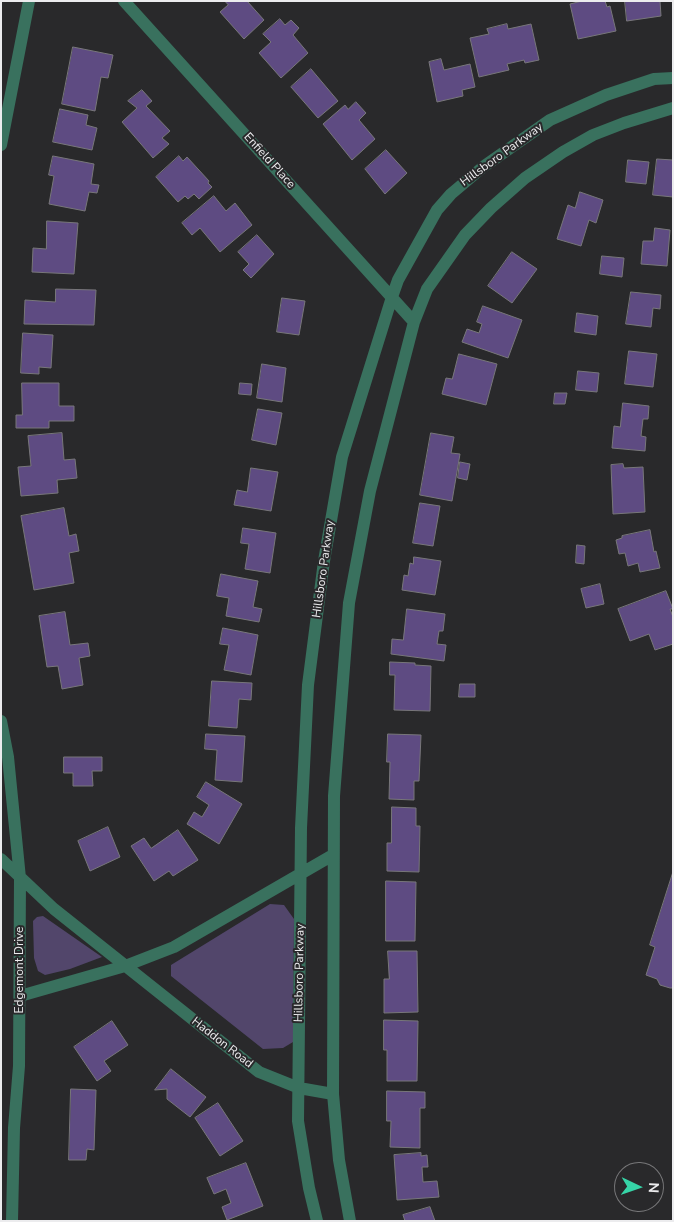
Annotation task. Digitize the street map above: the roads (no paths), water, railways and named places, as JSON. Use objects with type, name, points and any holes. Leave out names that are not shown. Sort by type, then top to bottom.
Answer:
[{"type":"street","points":[[1,145],[29,1]]},
{"type":"street","name":"Enfield Place","points":[[124,1],[414,322]]},
{"type":"street","name":"Hillsboro Parkway","points":[[317,1221],[308,1188],[298,1121],[301,828],[308,685],[324,561],[342,457],[398,280],[437,210],[451,194],[483,167],[550,120],[606,94],[654,79],[673,78]]},
{"type":"street","points":[[350,1221],[339,1160],[333,1094],[334,796],[349,603],[370,491],[414,322],[427,288],[465,235],[491,208],[525,178],[563,152],[594,135],[624,122],[673,108]]},
{"type":"street","name":"Edgemont Drive","points":[[1,721],[8,757],[20,878],[19,1066],[14,1128],[12,1221]]},
{"type":"street","points":[[20,996],[125,966],[174,947],[333,854]]},
{"type":"street","name":"Haddon Road","points":[[1,859],[54,909],[260,1072],[299,1088],[333,1094]]}]
